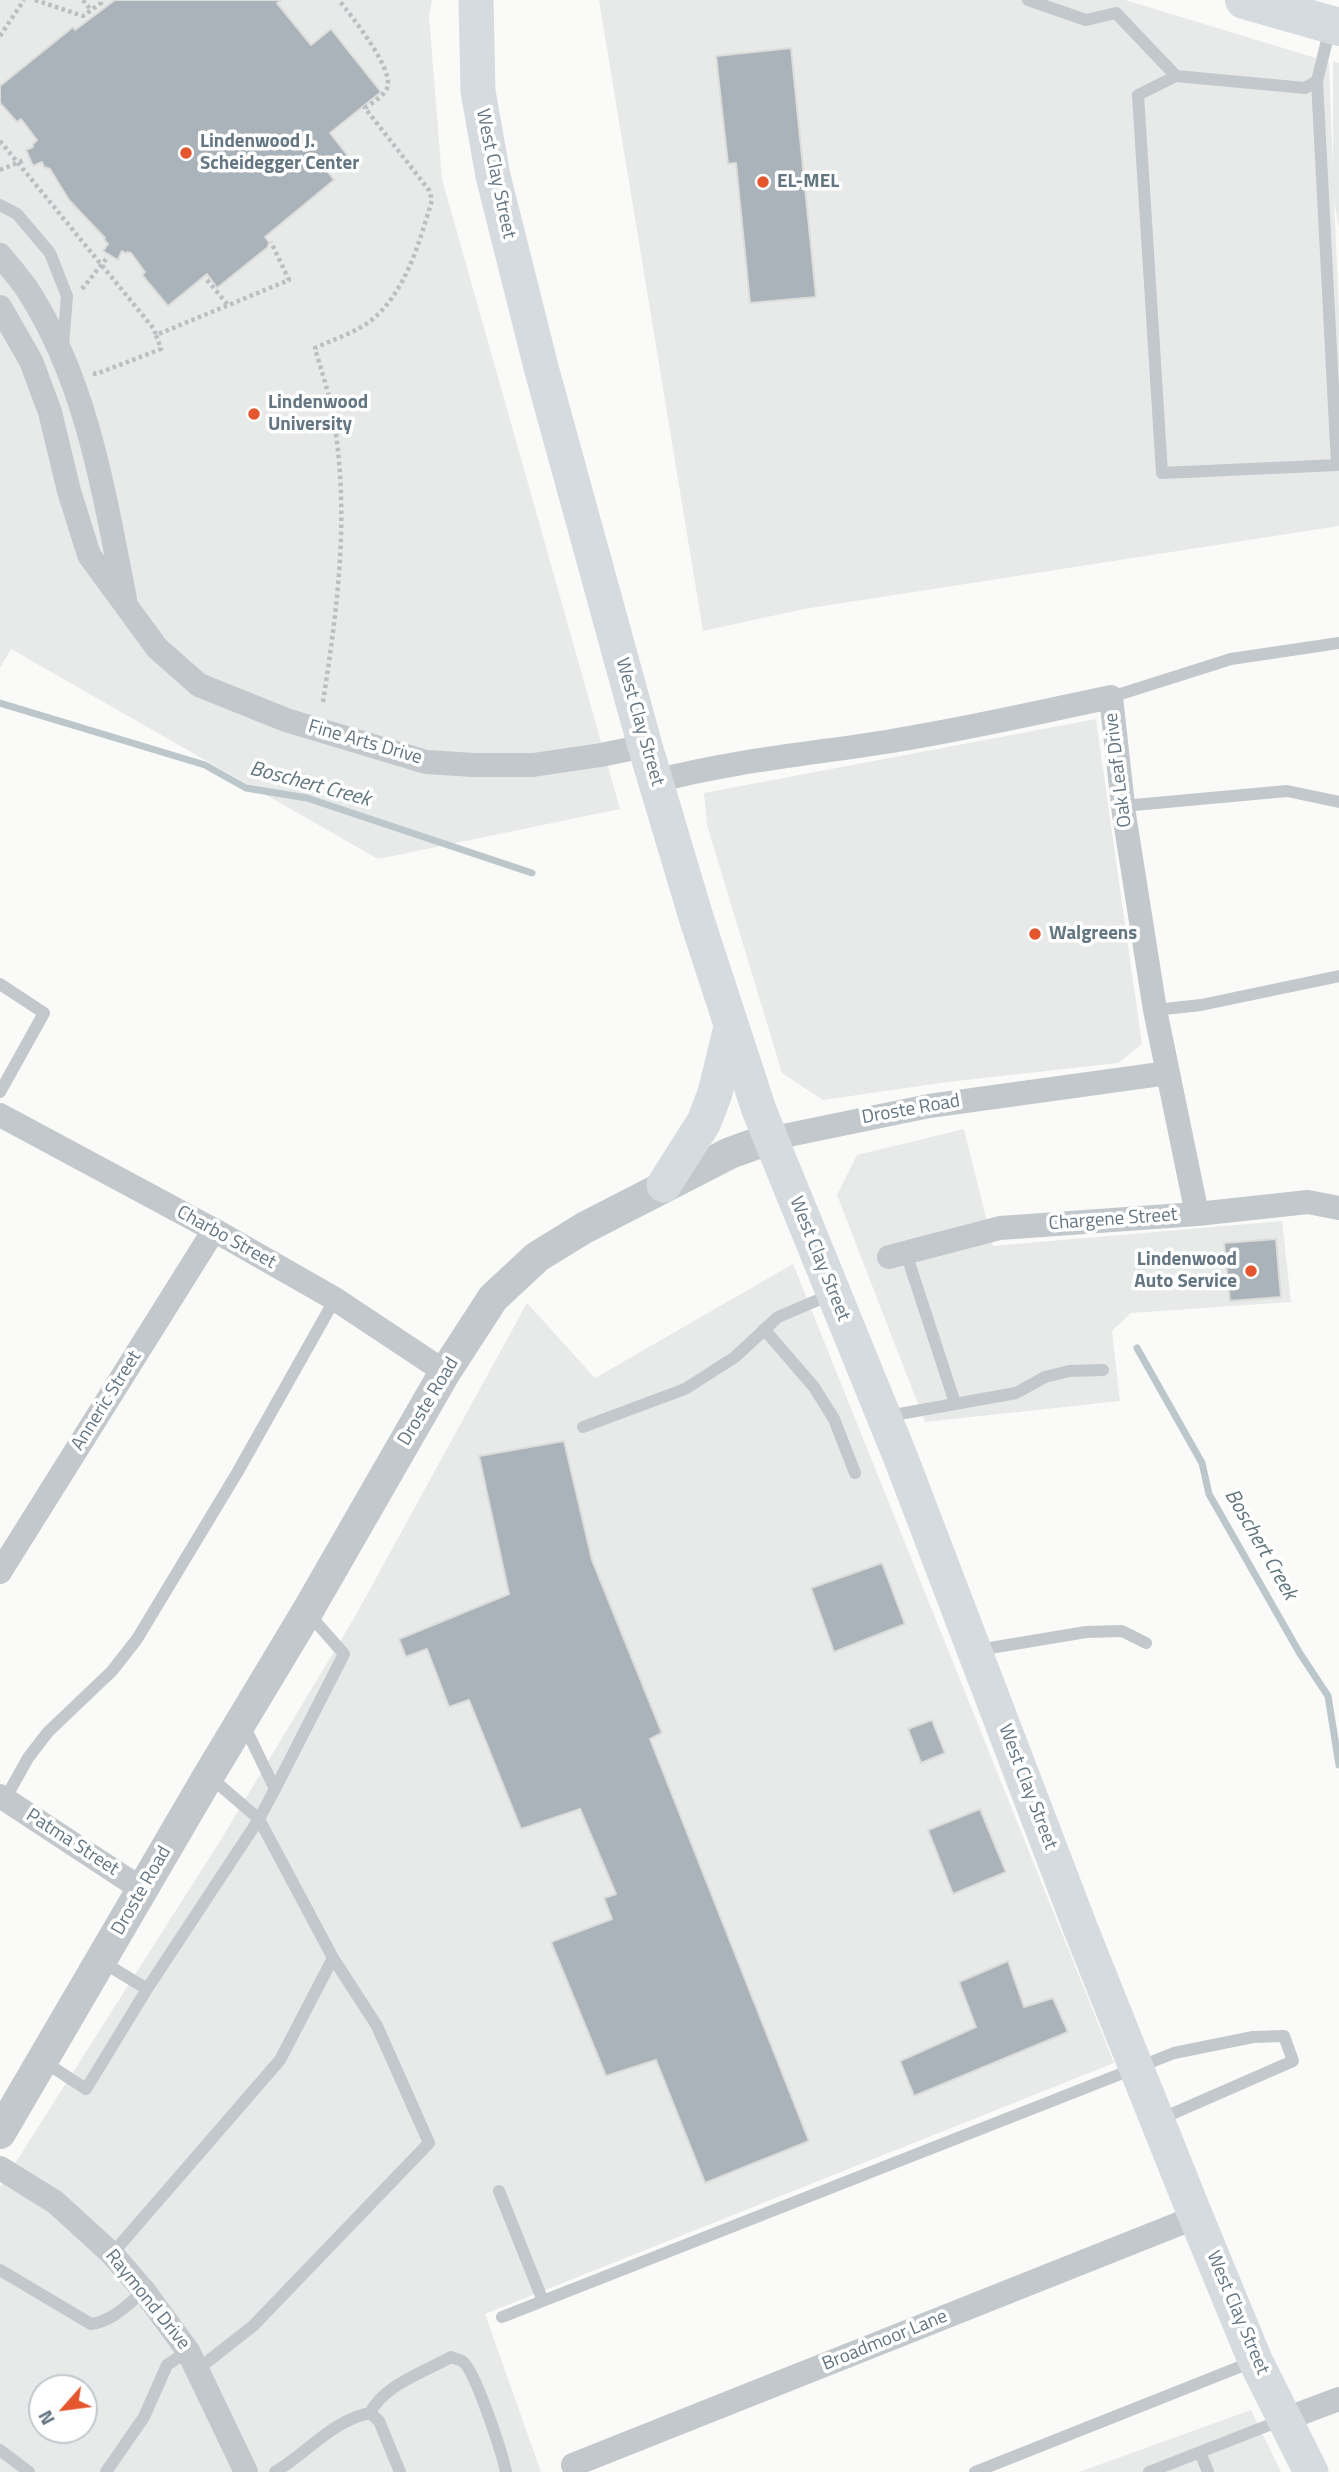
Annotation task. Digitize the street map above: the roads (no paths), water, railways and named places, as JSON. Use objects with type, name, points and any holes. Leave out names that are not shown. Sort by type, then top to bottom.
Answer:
[{"type":"main road","name":"West Clay Street","points":[[476,0],[478,90],[493,176],[542,371],[645,746],[731,1027],[769,1139],[884,1417],[1196,2217],[1255,2360],[1311,2472]]},
{"type":"main road","points":[[1244,0],[1296,7],[1335,26]]},
{"type":"main road","points":[[663,1185],[704,1122],[715,1093],[731,1027]]},
{"type":"street","name":"Fine Arts Drive","points":[[0,256],[26,288],[62,353],[86,418],[126,607]]},
{"type":"street","name":"Fine Arts Drive","points":[[0,307],[32,360],[50,412],[69,491],[89,555],[157,648],[199,685],[286,720],[426,762],[534,765],[645,746]]},
{"type":"street","name":"Oak Leaf Drive","points":[[656,781],[754,761],[887,742],[1111,697],[1123,806],[1154,1010],[1197,1214]]},
{"type":"street","name":"Droste Road","points":[[0,2133],[445,1372],[493,1298],[537,1257],[601,1218],[663,1185],[730,1153],[769,1139],[929,1106],[1168,1073]]},
{"type":"street","name":"Charbo Street","points":[[0,1115],[214,1230],[335,1299],[445,1372]]},
{"type":"street","name":"Chargene Street","points":[[897,1255],[1000,1228],[1197,1214],[1308,1202],[1339,1208]]},
{"type":"street","name":"Anneric Street","points":[[0,1572],[214,1230]]},
{"type":"street","name":"Patma Street","points":[[2,1801],[143,1890]]},
{"type":"street","name":"Raymond Drive","points":[[0,2168],[55,2202],[112,2254],[144,2291],[193,2360],[246,2472]]},
{"type":"street","name":"Broadmoor Lane","points":[[573,2465],[1196,2217]]},
{"type":"street","points":[[1283,2420],[1339,2399]]},
{"type":"lane","points":[[1028,0],[1086,20],[1116,13]]},
{"type":"lane","points":[[1116,13],[1121,0]]},
{"type":"lane","points":[[1116,13],[1176,76]]},
{"type":"lane","points":[[1317,81],[1305,88],[1176,76],[1138,95],[1162,473],[1337,465],[1317,81],[1335,26]]},
{"type":"lane","points":[[0,205],[17,214],[50,253],[67,296],[62,353]]},
{"type":"lane","points":[[1111,697],[1231,659],[1339,643]]},
{"type":"lane","points":[[1123,806],[1287,791],[1339,802]]},
{"type":"lane","points":[[1154,1010],[1201,1005],[1339,976]]},
{"type":"lane","points":[[0,984],[44,1013],[0,1092]]},
{"type":"lane","points":[[897,1255],[955,1403]]},
{"type":"lane","points":[[583,1427],[685,1389],[735,1357],[778,1317],[833,1293]]},
{"type":"lane","points":[[2,1801],[48,1732],[112,1671],[137,1639],[244,1461],[335,1299]]},
{"type":"lane","points":[[764,1329],[814,1387],[834,1419],[855,1474]]},
{"type":"lane","points":[[884,1417],[1016,1393],[1045,1377],[1069,1371],[1103,1370]]},
{"type":"lane","points":[[43,2061],[86,2089],[147,1989],[259,1819],[344,1654],[307,1612]]},
{"type":"lane","points":[[974,1651],[1086,1632],[1122,1631],[1146,1643]]},
{"type":"lane","points":[[242,1720],[275,1789]]},
{"type":"lane","points":[[106,2472],[144,2417],[167,2365],[193,2360],[253,2326],[429,2143],[377,2026],[333,1958],[259,1819],[209,1775]]},
{"type":"lane","points":[[112,2254],[280,2060],[333,1958]]},
{"type":"lane","points":[[101,1961],[147,1989]]},
{"type":"lane","points":[[502,2317],[1181,2050],[1253,2037],[1284,2036],[1293,2061],[1158,2120]]},
{"type":"lane","points":[[499,2191],[543,2301]]},
{"type":"lane","points":[[0,2270],[91,2324],[113,2317],[144,2291]]},
{"type":"lane","points":[[278,2471],[307,2447],[355,2416],[370,2413],[382,2396],[451,2357],[463,2361],[471,2374],[502,2454],[506,2472]]},
{"type":"lane","points":[[975,2472],[1255,2360]]},
{"type":"lane","points":[[370,2413],[379,2421],[400,2472]]},
{"type":"lane","points":[[1149,2472],[1283,2420]]},
{"type":"lane","points":[[0,2450],[29,2472]]},
{"type":"lane","points":[[1200,2452],[1208,2472]]},
{"type":"waterway","name":"Boschert Creek","points":[[0,703],[205,765],[246,788],[307,798],[532,873]]},
{"type":"waterway","name":"Boschert Creek","points":[[1137,1348],[1202,1463],[1209,1494],[1299,1652],[1328,1696],[1339,1765]]},
{"type":"place","name":"Lindenwood J. Scheidegger Center","points":[[186,153]]},
{"type":"place","name":"EL-MEL","points":[[763,182]]},
{"type":"place","name":"Lindenwood University","points":[[254,414]]},
{"type":"place","name":"Walgreens","points":[[1035,934]]},
{"type":"place","name":"Lindenwood Auto Service","points":[[1251,1271]]}]
